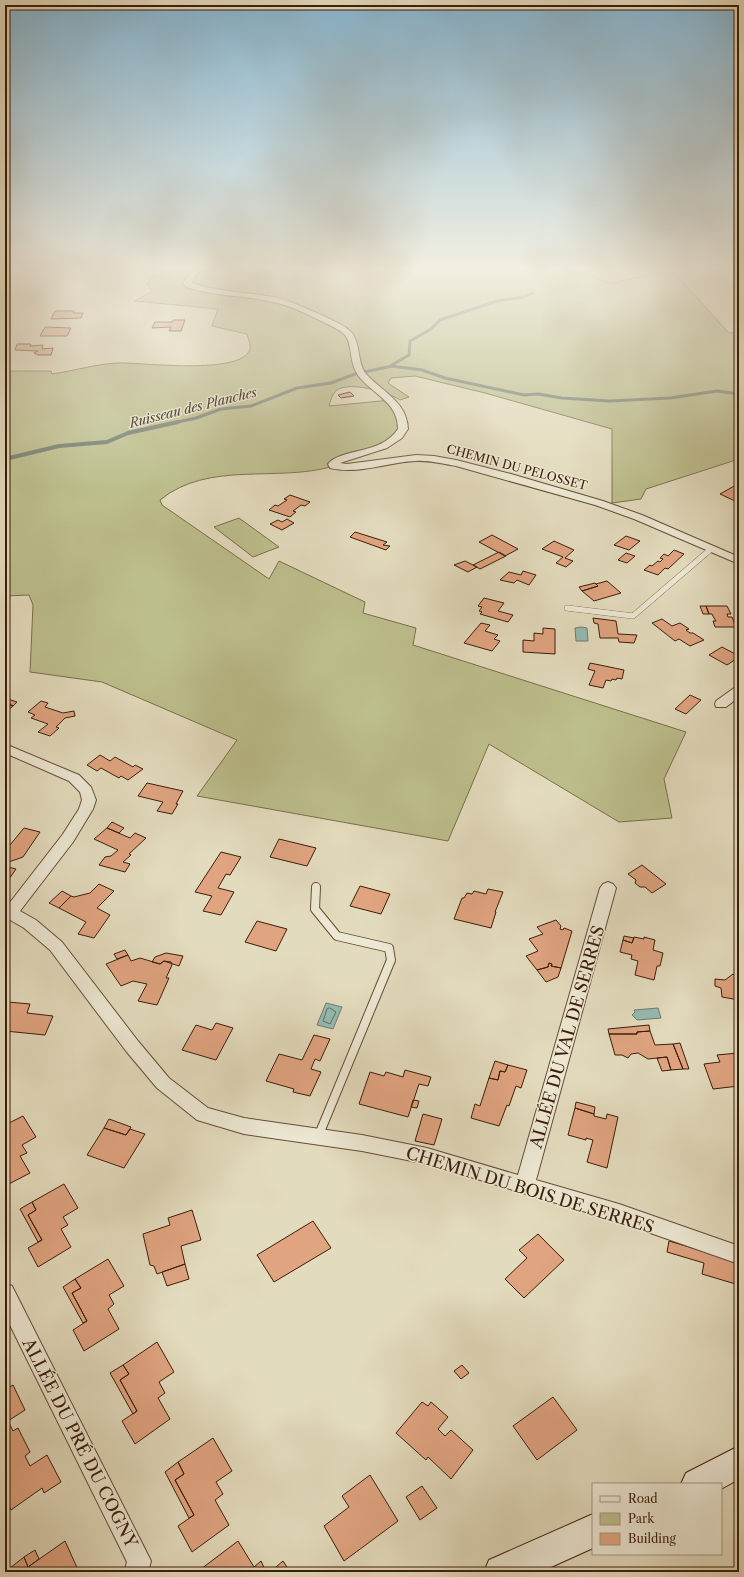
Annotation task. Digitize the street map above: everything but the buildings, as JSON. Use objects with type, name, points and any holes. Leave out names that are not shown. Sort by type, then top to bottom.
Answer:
[{"type":"street","name":"CHEMIN DU PELOSSET","points":[[353,341],[355,362],[360,373],[391,400],[403,417],[403,429],[393,441],[372,450],[338,460],[333,464],[334,466],[347,467],[421,458],[456,463],[599,503],[638,517],[739,561]]},
{"type":"street","points":[[721,704],[739,691]]},
{"type":"street","points":[[5,748],[74,778],[87,792],[89,799],[86,810],[74,829],[8,911]]},
{"type":"street","name":"ALLÉE DU VAL DE SERRES","points":[[525,1185],[608,888]]},
{"type":"street","name":"CHEMIN DU BOIS DE SERRES","points":[[8,911],[30,924],[56,946],[132,1046],[163,1083],[177,1096],[203,1114],[237,1124],[362,1143],[427,1156],[619,1214],[739,1255]]},
{"type":"street","name":"ALLÉE DU PRÉ DU COGNY","points":[[5,1293],[139,1561],[136,1572]]},
{"type":"street","points":[[699,1483],[739,1462]]},
{"type":"street","points":[[501,1572],[592,1531]]},
{"type":"lane","points":[[567,608],[633,616],[711,549]]},
{"type":"lane","points":[[316,887],[316,910],[336,936],[389,948],[391,960],[318,1137]]},
{"type":"green space","points":[[249,341],[739,341],[739,459],[646,489],[641,499],[612,503],[612,429],[485,393],[415,376],[391,378],[388,383],[409,397],[400,400],[378,391],[359,387],[337,390],[331,399],[329,406],[391,400],[404,425],[393,441],[338,460],[334,466],[312,471],[244,474],[200,480],[179,488],[160,500],[162,505],[269,579],[279,561],[365,602],[363,613],[416,628],[413,645],[686,732],[664,779],[672,818],[619,822],[489,744],[448,841],[197,796],[237,740],[102,682],[30,672],[33,605],[29,595],[5,596],[5,371],[51,371],[52,374],[118,363],[189,366],[211,365],[229,362],[243,357],[250,349]]},
{"type":"green space","points":[[239,518],[279,547],[253,557],[214,527]]},
{"type":"water","points":[[575,628],[587,628],[588,641],[576,641]]},
{"type":"water","points":[[326,1003],[342,1007],[333,1029],[317,1025]]},
{"type":"water","points":[[658,1008],[661,1018],[637,1020],[632,1015],[635,1012],[634,1010]]},
{"type":"waterway","points":[[392,365],[409,355],[411,341]]},
{"type":"waterway","name":"Ruisseau des Planches","points":[[173,423],[196,418],[221,409],[251,406],[297,388],[331,383],[355,374],[392,366],[422,370],[445,378],[524,395],[538,394],[562,398],[610,401],[670,398],[717,391],[739,394]]},
{"type":"waterway","name":"Ruisseau des Planches","points":[[5,459],[59,446],[107,442],[128,433],[178,422]]}]
